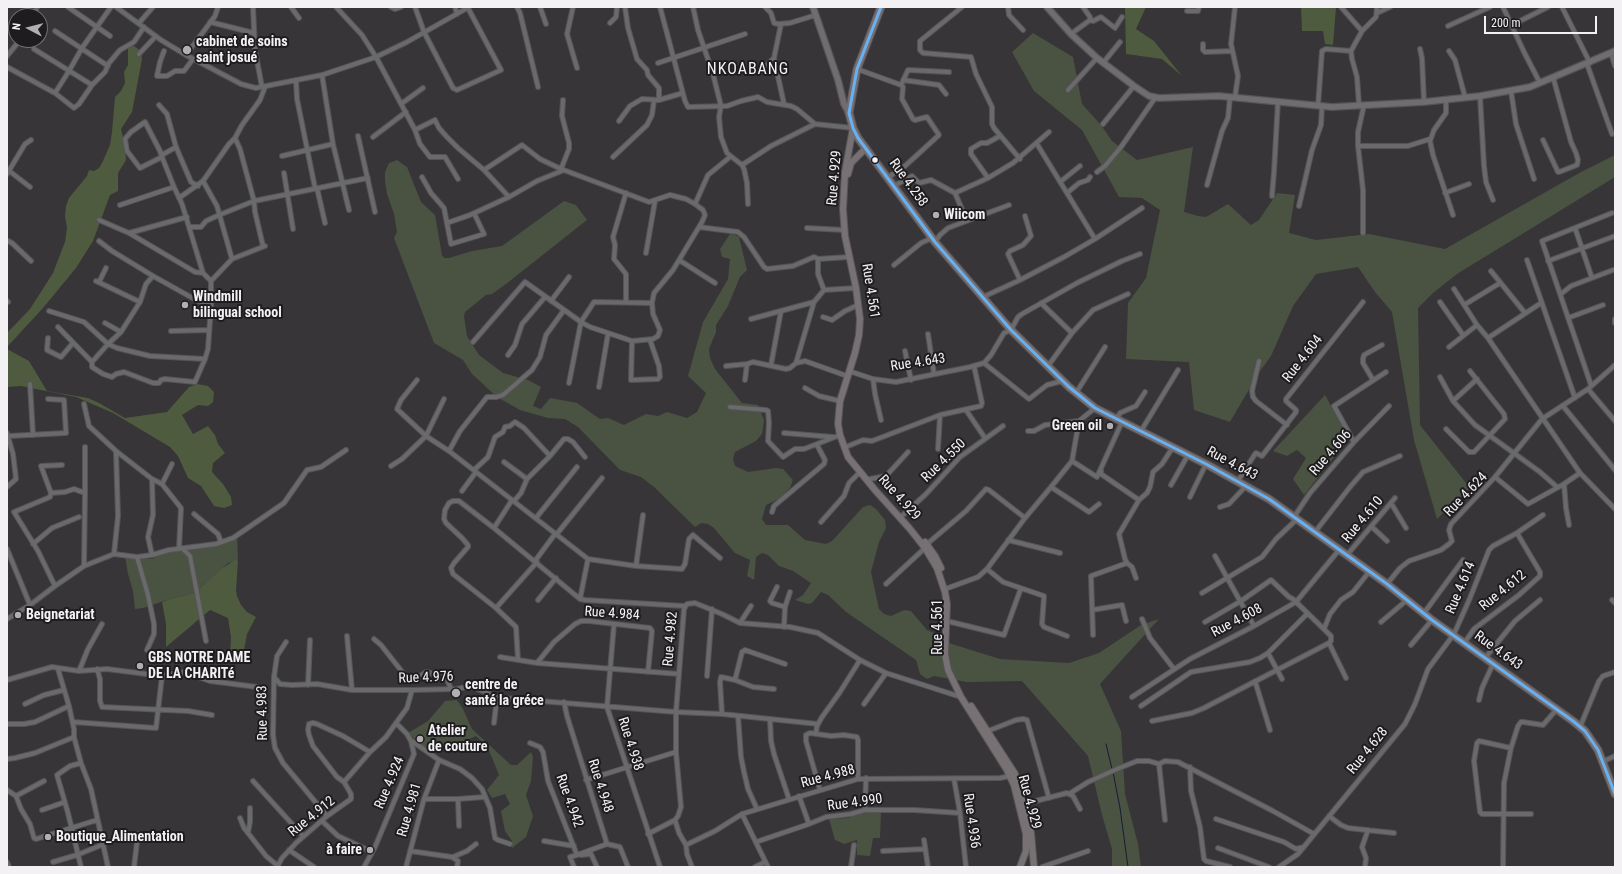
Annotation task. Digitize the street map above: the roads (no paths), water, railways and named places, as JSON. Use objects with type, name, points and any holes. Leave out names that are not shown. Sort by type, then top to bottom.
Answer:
[{"type":"highway","name":"Rue 4.258","points":[[881,7],[857,69],[849,113],[853,128],[887,178],[933,240],[1011,330]]},
{"type":"highway","name":"Rue 4.643","points":[[1011,330],[1062,381],[1095,408],[1206,464],[1269,499],[1348,555],[1369,572],[1388,584],[1432,620],[1454,634],[1583,729]]},
{"type":"highway","points":[[1583,729],[1604,761],[1613,783],[1615,794]]},
{"type":"main road","name":"Rue 4.929","points":[[853,128],[845,172],[843,209],[844,230],[856,288],[860,320],[859,335],[850,374],[840,401],[837,436],[848,457],[860,472],[926,546],[937,568],[945,592],[948,614],[945,654],[952,681],[1010,776],[1016,790],[1026,834],[1026,851],[1020,867]]},
{"type":"main road","name":"Rue 4.561","points":[[866,148],[851,163],[847,178],[846,205],[849,244],[861,295],[863,320],[861,344],[850,374],[844,397],[842,414],[843,428],[848,446],[855,461],[902,515],[940,566],[948,588],[952,607],[949,653],[952,671],[965,697],[1011,766],[1019,783],[1032,841],[1033,867]]},
{"type":"main road","points":[[1020,867],[1026,865],[1033,867]]},
{"type":"street","points":[[68,7],[110,36]]},
{"type":"street","points":[[55,93],[82,48],[111,7]]},
{"type":"street","points":[[139,23],[153,7]]},
{"type":"street","points":[[186,55],[215,16],[218,7]]},
{"type":"street","points":[[179,198],[203,181],[229,144],[235,138],[242,125],[260,100],[263,87],[254,33],[253,7]]},
{"type":"street","points":[[290,7],[299,18]]},
{"type":"street","points":[[336,7],[362,35],[376,57],[406,112],[420,144],[430,157],[445,157],[458,179]]},
{"type":"street","points":[[391,7],[395,9],[401,7]]},
{"type":"street","points":[[117,8],[156,36],[193,59],[241,84],[250,87],[263,87],[322,75],[376,57],[424,32],[468,7],[501,69],[500,72],[455,90],[424,32],[415,7]]},
{"type":"street","points":[[455,7],[457,14]]},
{"type":"street","points":[[517,7],[520,13],[538,87]]},
{"type":"street","points":[[540,7],[546,24]]},
{"type":"street","points":[[573,7],[568,34],[577,68]]},
{"type":"street","points":[[610,23],[616,17],[617,7]]},
{"type":"street","points":[[613,157],[647,125],[657,100],[659,88],[648,75],[647,70],[637,59],[625,7]]},
{"type":"street","points":[[660,7],[688,107],[731,106],[741,101],[757,97],[766,102],[784,104],[797,109],[815,124]]},
{"type":"street","points":[[693,7],[698,30],[713,74],[721,106],[719,117],[720,136],[730,157],[742,165],[747,183],[748,204]]},
{"type":"street","points":[[765,7],[771,13],[774,22],[781,24],[800,21],[816,15]]},
{"type":"street","points":[[813,7],[838,80],[844,104],[849,113]]},
{"type":"street","points":[[962,7],[920,41],[920,50],[923,53],[971,57],[976,74],[992,108],[992,124],[1000,136],[1020,159]]},
{"type":"street","points":[[1008,7],[1009,15],[1023,30]]},
{"type":"street","points":[[1047,7],[1071,34],[1097,58],[1134,86],[1155,98],[1233,97],[1320,106],[1424,102],[1511,91],[1540,82],[1613,52],[1615,66]]},
{"type":"street","points":[[1083,7],[1090,17],[1090,20]]},
{"type":"street","points":[[1187,11],[1198,11],[1199,7]]},
{"type":"street","points":[[1207,185],[1222,131],[1228,118],[1238,76],[1232,51],[1231,33],[1235,7]]},
{"type":"street","points":[[1342,7],[1362,31]]},
{"type":"street","points":[[1377,7],[1377,13]]},
{"type":"street","points":[[1363,233],[1363,190],[1358,146],[1358,132],[1362,105],[1351,51],[1362,31],[1377,13],[1390,7]]},
{"type":"street","points":[[1448,26],[1490,7]]},
{"type":"street","points":[[1503,7],[1540,82]]},
{"type":"street","points":[[1512,25],[1548,7]]},
{"type":"street","points":[[1562,7],[1589,63],[1612,134]]},
{"type":"street","points":[[1071,34],[1090,20],[1093,21],[1101,17],[1115,28],[1122,17]]},
{"type":"street","points":[[210,22],[254,33]]},
{"type":"street","points":[[781,24],[774,58],[784,104]]},
{"type":"street","points":[[7,67],[55,93],[74,108],[106,72],[108,66],[120,50],[134,42],[144,27]]},
{"type":"street","points":[[55,31],[108,66]]},
{"type":"street","points":[[658,63],[744,34]]},
{"type":"street","points":[[139,54],[156,36]]},
{"type":"street","points":[[1103,63],[1120,42]]},
{"type":"street","points":[[1203,44],[1203,50],[1205,52],[1232,51]]},
{"type":"street","points":[[34,48],[92,86]]},
{"type":"street","points":[[1299,206],[1312,150],[1321,125],[1320,106],[1322,51],[1326,49],[1351,51]]},
{"type":"street","points":[[1420,49],[1422,58],[1424,102]]},
{"type":"street","points":[[7,56],[9,51]]},
{"type":"street","points":[[164,51],[157,76],[167,76],[175,70],[184,71],[193,59]]},
{"type":"street","points":[[1449,51],[1455,60],[1465,97]]},
{"type":"street","points":[[766,66],[774,58]]},
{"type":"street","points":[[1068,90],[1097,58]]},
{"type":"street","points":[[857,69],[901,85]]},
{"type":"street","points":[[887,178],[905,166],[939,135],[927,117],[915,120],[913,119],[902,99],[903,87],[901,85],[908,70],[948,72]]},
{"type":"street","points":[[322,75],[333,144],[349,210]]},
{"type":"street","points":[[1543,140],[1558,172],[1577,165],[1578,160],[1571,142],[1553,77]]},
{"type":"street","points":[[296,80],[297,99],[317,188]]},
{"type":"street","points":[[903,80],[939,85],[946,94]]},
{"type":"street","points":[[1103,124],[1134,86]]},
{"type":"street","points":[[401,104],[423,88]]},
{"type":"street","points":[[1511,91],[1516,124],[1534,179]]},
{"type":"street","points":[[619,121],[630,106],[642,99],[657,100],[683,93]]},
{"type":"street","points":[[1480,96],[1484,166],[1486,182],[1493,200]]},
{"type":"street","points":[[1097,172],[1118,152],[1155,98]]},
{"type":"street","points":[[1446,99],[1445,114],[1434,130],[1430,139],[1431,151],[1453,215]]},
{"type":"street","points":[[447,223],[474,213],[509,197],[536,181],[562,169],[569,149],[569,143],[562,116],[563,100]]},
{"type":"street","points":[[1272,196],[1278,101]]},
{"type":"street","points":[[159,105],[167,114],[176,147],[191,182],[198,186]]},
{"type":"street","points":[[372,137],[406,112]]},
{"type":"street","points":[[414,130],[435,120],[439,128],[458,148],[484,170],[509,197]]},
{"type":"street","points":[[176,147],[162,156],[140,168],[127,151],[125,139],[131,132],[145,122],[162,156],[187,217],[203,274]]},
{"type":"street","points":[[742,165],[771,146],[815,124],[853,128]]},
{"type":"street","points":[[956,193],[988,178],[1020,159],[1049,132]]},
{"type":"street","points":[[358,136],[375,212]]},
{"type":"street","points":[[988,178],[971,154],[971,149],[980,143],[987,143],[1000,136]]},
{"type":"street","points":[[58,327],[92,362],[93,368],[103,374],[112,377],[116,374],[124,372],[156,383],[165,379],[195,382],[208,349],[211,281],[232,260],[264,246],[255,212],[254,201],[240,149],[235,138]]},
{"type":"street","points":[[1358,146],[1408,146],[1430,139]]},
{"type":"street","points":[[30,187],[8,172],[25,144],[31,140]]},
{"type":"street","points":[[282,156],[333,144]]},
{"type":"street","points":[[1037,144],[1095,239]]},
{"type":"street","points":[[473,342],[524,282],[581,322],[608,334],[632,342],[650,340],[658,336],[660,330],[653,314],[652,303],[654,293],[673,270],[705,215],[704,212],[695,204],[675,195],[666,196],[649,202],[562,169],[540,159],[522,145],[484,170]]},
{"type":"street","points":[[314,149],[310,159],[325,223]]},
{"type":"street","points":[[695,204],[708,175],[730,157]]},
{"type":"street","points":[[1060,182],[1080,166]]},
{"type":"street","points":[[284,173],[286,194],[293,229]]},
{"type":"street","points":[[894,186],[912,176],[919,182],[931,180],[956,193],[967,221]]},
{"type":"street","points":[[422,177],[431,193],[444,208],[451,244],[484,234],[474,213]]},
{"type":"street","points":[[1067,193],[1078,183],[1088,180],[1090,177]]},
{"type":"street","points":[[190,227],[202,226],[206,221],[254,201],[342,182],[368,178]]},
{"type":"street","points":[[203,181],[217,206],[232,260]]},
{"type":"street","points":[[1445,193],[1469,184]]},
{"type":"street","points":[[120,204],[174,187]]},
{"type":"street","points":[[626,193],[613,237],[615,245],[614,259],[626,274],[626,302]]},
{"type":"street","points":[[646,253],[655,201]]},
{"type":"street","points":[[894,265],[922,243],[933,240],[948,228],[1009,205]]},
{"type":"street","points":[[983,297],[1020,280],[1095,239],[1142,208]]},
{"type":"street","points":[[1612,213],[1543,240],[1542,243],[1561,294],[1590,387],[1615,421]]},
{"type":"street","points":[[1020,280],[1008,254],[1010,251],[1023,245],[1031,236],[1025,216]]},
{"type":"street","points":[[128,233],[187,217]]},
{"type":"street","points":[[99,220],[128,233],[178,263],[195,272],[203,274],[211,281]]},
{"type":"street","points":[[699,227],[738,232],[744,237],[767,269],[793,266],[814,257],[849,256]]},
{"type":"street","points":[[806,228],[844,230]]},
{"type":"street","points":[[1576,228],[1592,278]]},
{"type":"street","points":[[1548,261],[1615,236]]},
{"type":"street","points":[[7,241],[12,243],[31,261]]},
{"type":"street","points":[[99,242],[112,252],[196,300],[211,306]]},
{"type":"street","points":[[1011,330],[1018,317],[1041,303],[1077,283],[1140,254]]},
{"type":"street","points":[[818,258],[818,274],[824,290]]},
{"type":"street","points":[[679,260],[715,283]]},
{"type":"street","points":[[1528,260],[1575,398]]},
{"type":"street","points":[[106,268],[97,282],[140,302]]},
{"type":"street","points":[[1561,294],[1571,286],[1612,270]]},
{"type":"street","points":[[1491,272],[1525,313]]},
{"type":"street","points":[[92,362],[121,332],[140,302],[146,284],[154,276]]},
{"type":"street","points":[[551,301],[569,277]]},
{"type":"street","points":[[1464,305],[1500,283]]},
{"type":"street","points":[[796,363],[814,302],[824,290],[856,288]]},
{"type":"street","points":[[1454,289],[1477,325],[1488,338],[1542,419],[1580,472],[1615,510]]},
{"type":"street","points":[[1048,366],[1072,333],[1093,310],[1128,294]]},
{"type":"street","points":[[508,355],[515,345],[522,324],[545,297]]},
{"type":"street","points":[[569,383],[581,322],[595,301],[652,303]]},
{"type":"street","points":[[751,319],[814,302]]},
{"type":"street","name":"Rue 4.604","points":[[1238,481],[1255,454],[1256,453],[1262,456],[1287,425],[1296,410],[1286,401],[1286,399],[1363,302]]},
{"type":"street","points":[[1440,302],[1463,335]]},
{"type":"street","points":[[1041,303],[1072,333]]},
{"type":"street","points":[[1488,338],[1542,303]]},
{"type":"street","points":[[823,317],[832,320],[845,311],[858,305]]},
{"type":"street","points":[[1568,318],[1603,305]]},
{"type":"street","points":[[449,451],[460,431],[487,397],[503,395],[532,370],[540,357],[546,335],[564,310]]},
{"type":"street","points":[[726,366],[753,362],[772,365],[781,311]]},
{"type":"street","points":[[49,312],[84,322],[108,344],[129,352],[150,356],[205,359]]},
{"type":"street","points":[[105,323],[121,332]]},
{"type":"street","points":[[1449,347],[1477,325]]},
{"type":"street","points":[[171,331],[209,330]]},
{"type":"street","name":"Rue 4.643","points":[[772,365],[788,369],[796,363],[805,361],[873,379],[896,382],[911,380],[974,366],[984,362],[991,356],[1004,333],[1011,330]]},
{"type":"street","points":[[599,387],[608,334]]},
{"type":"street","points":[[928,334],[934,374]]},
{"type":"street","points":[[48,338],[47,350],[61,357],[73,343]]},
{"type":"street","points":[[632,342],[631,380],[658,380],[660,377],[659,366],[650,340]]},
{"type":"street","points":[[1373,380],[1363,363],[1364,355],[1382,345]]},
{"type":"street","points":[[1076,393],[1105,347]]},
{"type":"street","points":[[905,351],[911,380]]},
{"type":"street","points":[[1259,361],[1252,391],[1253,397],[1287,425]]},
{"type":"street","points":[[984,362],[1029,399],[1047,385],[1062,381]]},
{"type":"street","points":[[745,380],[747,364]]},
{"type":"street","points":[[1494,477],[1542,419],[1590,387],[1615,365]]},
{"type":"street","points":[[848,446],[863,440],[872,441],[940,415],[982,405],[974,366]]},
{"type":"street","points":[[1141,432],[1178,370]]},
{"type":"street","points":[[1446,429],[1471,453],[1474,452],[1504,421],[1505,416],[1470,371]]},
{"type":"street","points":[[1354,442],[1334,406],[1386,372]]},
{"type":"street","points":[[1440,377],[1453,401],[1475,425],[1488,436],[1514,452],[1557,486]]},
{"type":"street","points":[[873,379],[874,394],[881,420]]},
{"type":"street","points":[[1453,401],[1477,379]]},
{"type":"street","points":[[417,380],[401,400],[397,409],[426,436],[449,451],[588,559],[636,566],[682,569],[685,564],[689,539],[692,536],[720,558]]},
{"type":"street","points":[[30,384],[33,435]]},
{"type":"street","points":[[805,388],[815,394],[840,401]]},
{"type":"street","points":[[1072,461],[1097,477],[1119,421],[1120,413],[1136,406],[1145,392]]},
{"type":"street","points":[[7,487],[16,479],[14,454],[8,434],[33,435],[66,433],[64,400],[48,399]]},
{"type":"street","points":[[391,466],[402,459],[426,436],[444,399]]},
{"type":"street","points":[[84,404],[89,426],[116,451],[152,479],[162,484],[181,508],[180,548]]},
{"type":"street","name":"Rue 4.606","points":[[1202,593],[1262,557],[1295,518],[1310,493],[1354,442],[1389,406]]},
{"type":"street","points":[[1563,406],[1615,470]]},
{"type":"street","points":[[730,407],[768,411],[770,423],[768,441],[783,457],[795,449],[804,449],[817,445],[837,436]]},
{"type":"street","points":[[1028,431],[1046,425],[1079,421],[1095,408]]},
{"type":"street","points":[[966,410],[985,438]]},
{"type":"street","points":[[938,449],[940,415]]},
{"type":"street","points":[[948,588],[975,579],[987,569],[1025,518],[1051,488],[1072,461],[1079,421]]},
{"type":"street","points":[[462,491],[475,471],[488,457],[495,437],[503,432],[505,427],[515,422],[524,428],[550,456]]},
{"type":"street","name":"Rue 4.550","points":[[902,515],[931,489],[960,457],[1003,426]]},
{"type":"street","points":[[784,433],[837,436]]},
{"type":"street","points":[[494,528],[513,500],[521,493],[527,479],[550,456],[564,439],[568,439],[585,457]]},
{"type":"street","points":[[772,512],[774,506],[824,464],[825,460],[817,445]]},
{"type":"street","points":[[84,566],[85,447]]},
{"type":"street","points":[[1136,578],[1132,567],[1127,563],[1119,534],[1139,500],[1147,493],[1153,472],[1162,464],[1173,448]]},
{"type":"street","points":[[7,619],[30,605],[84,566],[114,554],[137,557],[152,555],[180,548],[216,544],[233,538],[284,503],[307,470],[321,468],[346,450]]},
{"type":"street","points":[[114,554],[118,516],[116,451]]},
{"type":"street","points":[[870,479],[886,476],[908,452]]},
{"type":"street","points":[[1171,485],[1188,455]]},
{"type":"street","points":[[1315,532],[1363,472],[1400,456]]},
{"type":"street","points":[[504,462],[527,479]]},
{"type":"street","points":[[162,484],[172,464]]},
{"type":"street","points":[[1190,497],[1206,464]]},
{"type":"street","points":[[51,493],[41,466],[62,465]]},
{"type":"street","points":[[536,518],[577,467]]},
{"type":"street","points":[[1101,470],[1101,474],[1139,500]]},
{"type":"street","points":[[821,522],[844,496],[849,483],[860,472]]},
{"type":"street","name":"Rue 4.624","points":[[1388,584],[1400,568],[1409,561],[1441,550],[1452,541],[1449,530],[1452,524],[1494,477],[1528,504],[1557,486],[1564,484],[1580,472]]},
{"type":"street","points":[[496,608],[536,562],[602,478]]},
{"type":"street","points":[[152,479],[153,515],[148,537],[152,555]]},
{"type":"street","points":[[1564,484],[1569,525]]},
{"type":"street","points":[[1220,507],[1229,504],[1246,486]]},
{"type":"street","points":[[1051,488],[1088,512],[1099,504]]},
{"type":"street","points":[[51,493],[65,492],[74,489],[85,493]]},
{"type":"street","points":[[886,584],[966,511],[986,489],[1025,518]]},
{"type":"street","points":[[51,493],[48,498],[14,512],[38,551],[55,586]]},
{"type":"street","name":"Rue 4.610","points":[[1348,555],[1395,498]]},
{"type":"street","points":[[518,660],[516,628],[496,608],[453,574],[451,568],[468,547],[468,544],[446,523],[444,519],[445,510],[449,503],[453,500],[459,502],[494,528],[580,599],[684,606]]},
{"type":"street","points":[[1391,503],[1406,528]]},
{"type":"street","points":[[194,514],[218,534],[220,542]]},
{"type":"street","points":[[636,566],[643,515]]},
{"type":"street","points":[[1516,533],[1543,515]]},
{"type":"street","points":[[33,544],[52,528],[80,518]]},
{"type":"street","points":[[1372,527],[1386,541]]},
{"type":"street","name":"Rue 4.614","points":[[1454,634],[1489,550],[1493,546],[1516,533]]},
{"type":"street","name":"Rue 4.612","points":[[1464,642],[1474,629],[1519,595],[1540,576],[1540,572],[1516,533]]},
{"type":"street","points":[[1008,540],[1060,553]]},
{"type":"street","points":[[180,548],[190,556],[206,641]]},
{"type":"street","points":[[7,549],[30,605]]},
{"type":"street","name":"Rue 4.608","points":[[1132,697],[1190,659],[1254,626],[1296,602],[1340,550]]},
{"type":"street","points":[[1214,556],[1228,578],[1254,626]]},
{"type":"street","points":[[137,557],[148,595],[154,624],[154,634],[146,650]]},
{"type":"street","points":[[580,599],[588,559]]},
{"type":"street","points":[[1424,613],[1463,560]]},
{"type":"street","points":[[1093,636],[1091,576],[1127,563]]},
{"type":"street","points":[[987,569],[1000,580],[1044,596],[1042,624],[1067,636]]},
{"type":"street","points":[[1324,629],[1330,614],[1337,605],[1345,596],[1353,592],[1369,572]]},
{"type":"street","points":[[538,600],[556,578]]},
{"type":"street","points":[[1152,721],[1198,710],[1331,641],[1331,636],[1271,580],[1205,622]]},
{"type":"street","points":[[777,587],[770,601],[785,607]]},
{"type":"street","points":[[951,622],[1004,635],[1021,588]]},
{"type":"street","points":[[784,627],[785,607],[790,592]]},
{"type":"street","points":[[1381,622],[1407,600]]},
{"type":"street","points":[[1485,658],[1515,621],[1540,600]]},
{"type":"street","name":"Rue 4.982","points":[[675,820],[681,808],[676,752],[676,712],[684,606],[690,603],[695,603],[712,609],[740,623],[808,630],[818,633],[860,660],[886,673],[961,698]]},
{"type":"street","points":[[1092,610],[1122,604],[1126,621]]},
{"type":"street","points":[[740,623],[751,606]]},
{"type":"street","points":[[707,676],[712,609]]},
{"type":"street","points":[[1141,706],[1191,672],[1250,662],[1260,658],[1268,653],[1307,614]]},
{"type":"street","points":[[1142,619],[1150,638],[1174,670]]},
{"type":"street","points":[[1411,645],[1432,620]]},
{"type":"street","name":"Rue 4.984","points":[[537,663],[554,642],[578,622],[590,621],[651,629],[648,672]]},
{"type":"street","points":[[79,671],[88,649],[102,624]]},
{"type":"street","name":"Rue 4.938","points":[[614,624],[607,707],[660,867]]},
{"type":"street","name":"Rue 4.628","points":[[1279,867],[1298,854],[1405,724],[1415,704],[1428,669],[1454,634]]},
{"type":"street","points":[[347,636],[352,690]]},
{"type":"street","points":[[374,639],[382,645],[407,678],[419,677],[426,672],[446,677],[451,689]]},
{"type":"street","points":[[308,685],[310,640]]},
{"type":"street","name":"Rue 4.983","points":[[286,642],[277,656],[274,677],[273,735],[277,753],[301,786],[327,816]]},
{"type":"street","points":[[1329,643],[1346,678]]},
{"type":"street","points":[[735,680],[742,652],[745,650],[785,664]]},
{"type":"street","points":[[1268,653],[1282,679]]},
{"type":"street","points":[[500,657],[537,663],[679,674]]},
{"type":"street","points":[[816,733],[818,724],[860,660]]},
{"type":"street","points":[[1479,700],[1482,688],[1493,664]]},
{"type":"street","points":[[7,680],[52,667],[79,671],[107,669],[162,676],[184,672],[210,681],[257,687]]},
{"type":"street","points":[[58,669],[73,722],[74,737],[81,763],[91,789],[108,867]]},
{"type":"street","points":[[97,669],[100,679],[100,701],[102,707],[188,712],[212,715]]},
{"type":"street","points":[[1583,729],[1599,681],[1603,676],[1615,672]]},
{"type":"street","points":[[864,704],[886,673]]},
{"type":"street","points":[[73,722],[155,728],[157,726],[162,676]]},
{"type":"street","name":"Rue 4.976","points":[[274,677],[280,684],[317,684],[352,690],[412,690],[470,687],[497,697],[607,707],[722,714],[818,724]]},
{"type":"street","points":[[722,714],[720,678],[724,677],[735,680],[749,686],[774,689]]},
{"type":"street","points":[[1255,681],[1270,730]]},
{"type":"street","points":[[25,704],[44,695],[64,690]]},
{"type":"street","points":[[396,723],[407,708],[412,690]]},
{"type":"street","points":[[494,723],[497,697]]},
{"type":"street","name":"Rue 4.948","points":[[564,702],[586,780],[608,844]]},
{"type":"street","points":[[7,724],[24,724],[35,722],[69,706]]},
{"type":"street","points":[[1503,867],[1504,783],[1511,748],[1518,726],[1521,722],[1543,725],[1557,709]]},
{"type":"street","points":[[738,716],[741,757],[744,772],[748,789],[757,809]]},
{"type":"street","points":[[770,719],[771,741],[788,799]]},
{"type":"street","points":[[988,732],[1016,720],[1027,720],[1049,798]]},
{"type":"street","name":"Rue 4.912","points":[[344,782],[370,752],[386,737],[396,723]]},
{"type":"street","name":"Rue 4.924","points":[[364,867],[372,852],[414,754],[411,741],[407,734],[396,723]]},
{"type":"street","name":"Rue 4.912","points":[[277,866],[289,850],[303,836],[351,799],[351,794],[344,782],[337,777],[313,746],[308,736],[309,724],[317,724],[343,736],[370,752]]},
{"type":"street","points":[[820,790],[806,739],[808,734],[816,733],[832,736],[844,735],[856,737],[858,740],[858,779]]},
{"type":"street","points":[[7,759],[35,753],[74,737]]},
{"type":"street","points":[[411,741],[439,760],[466,773],[482,789],[484,797],[490,808],[495,838],[510,844]]},
{"type":"street","points":[[1511,748],[1478,742],[1474,762],[1481,813],[1504,815],[1531,814]]},
{"type":"street","name":"Rue 4.942","points":[[530,743],[540,747],[543,752],[548,781],[577,856]]},
{"type":"street","points":[[586,780],[676,752]]},
{"type":"street","points":[[1604,761],[1615,756]]},
{"type":"street","name":"Rue 4.981","points":[[406,867],[424,799],[439,760]]},
{"type":"street","points":[[1024,804],[1069,794],[1100,776],[1137,761],[1149,761],[1159,764],[1165,761],[1172,761],[1190,767],[1274,811],[1314,834]]},
{"type":"street","points":[[81,763],[70,766],[57,775],[81,867]]},
{"type":"street","points":[[1159,764],[1165,820]]},
{"type":"street","points":[[1190,767],[1191,791],[1200,826],[1204,859],[1206,861],[1230,867]]},
{"type":"street","name":"Rue 4.988","points":[[686,845],[715,831],[742,814],[858,779],[954,779],[1000,778],[1010,776]]},
{"type":"street","points":[[864,810],[866,778]]},
{"type":"street","name":"Rue 4.936","points":[[954,779],[960,813],[966,867]]},
{"type":"street","points":[[16,796],[44,781]]},
{"type":"street","points":[[253,781],[303,836]]},
{"type":"street","points":[[7,790],[16,796],[21,809],[30,824],[35,839],[41,839],[97,820]]},
{"type":"street","points":[[1069,794],[1073,796],[1080,809]]},
{"type":"street","points":[[799,796],[809,824]]},
{"type":"street","points":[[424,799],[484,797]]},
{"type":"street","points":[[458,799],[459,826]]},
{"type":"street","points":[[42,810],[65,802]]},
{"type":"street","points":[[248,833],[250,808]]},
{"type":"street","name":"Rue 4.990","points":[[756,842],[826,817],[850,814],[864,810],[887,809],[960,813]]},
{"type":"street","points":[[742,814],[768,867]]},
{"type":"street","points":[[1329,816],[1348,828],[1394,833]]},
{"type":"street","points":[[240,818],[244,828],[266,856],[277,866]]},
{"type":"street","points":[[1216,819],[1284,842],[1296,848],[1304,847]]},
{"type":"street","points":[[648,834],[675,820],[679,833],[686,845],[687,854],[692,867]]},
{"type":"street","points":[[322,821],[338,836],[372,852]]},
{"type":"street","points":[[1365,867],[1366,858],[1362,848],[1368,830]]},
{"type":"street","points":[[134,867],[138,834]]},
{"type":"street","points":[[924,840],[928,867]]},
{"type":"street","points":[[544,842],[574,846]]},
{"type":"street","points":[[53,862],[77,855],[104,844]]},
{"type":"street","points":[[452,857],[467,851],[476,844]]},
{"type":"street","points":[[577,856],[608,844],[620,848],[628,867]]},
{"type":"street","points":[[851,867],[854,846]]},
{"type":"street","points":[[1218,848],[1269,867]]},
{"type":"street","points":[[883,851],[925,849]]},
{"type":"street","points":[[289,850],[314,867]]},
{"type":"street","points":[[410,851],[452,857],[458,861],[456,867]]},
{"type":"street","points":[[1042,867],[1088,851]]},
{"type":"street","points":[[574,867],[570,857],[591,854],[597,867]]},
{"type":"street","points":[[7,862],[9,867]]},
{"type":"street","points":[[755,867],[765,862]]},
{"type":"waterway","points":[[1106,744],[1112,769]]},
{"type":"waterway","points":[[1113,772],[1120,808],[1128,867]]},
{"type":"place","name":"cabinet de soins saint josué","points":[[187,50]]},
{"type":"place","name":"Wiicom","points":[[936,215]]},
{"type":"place","name":"Windmill bilingual school","points":[[185,305]]},
{"type":"place","name":"Green oil","points":[[1110,426]]},
{"type":"place","name":"Beignetariat","points":[[18,615]]},
{"type":"place","name":"GBS NOTRE DAME DE LA CHARITé","points":[[140,666]]},
{"type":"place","name":"centre de santé la gréce","points":[[456,693]]},
{"type":"place","name":"Atelier de couture","points":[[420,739]]},
{"type":"place","name":"Boutique_Alimentation","points":[[48,837]]},
{"type":"place","name":"à faire","points":[[370,850]]},
{"type":"district","name":"NKOABANG","points":[[748,70]]}]
